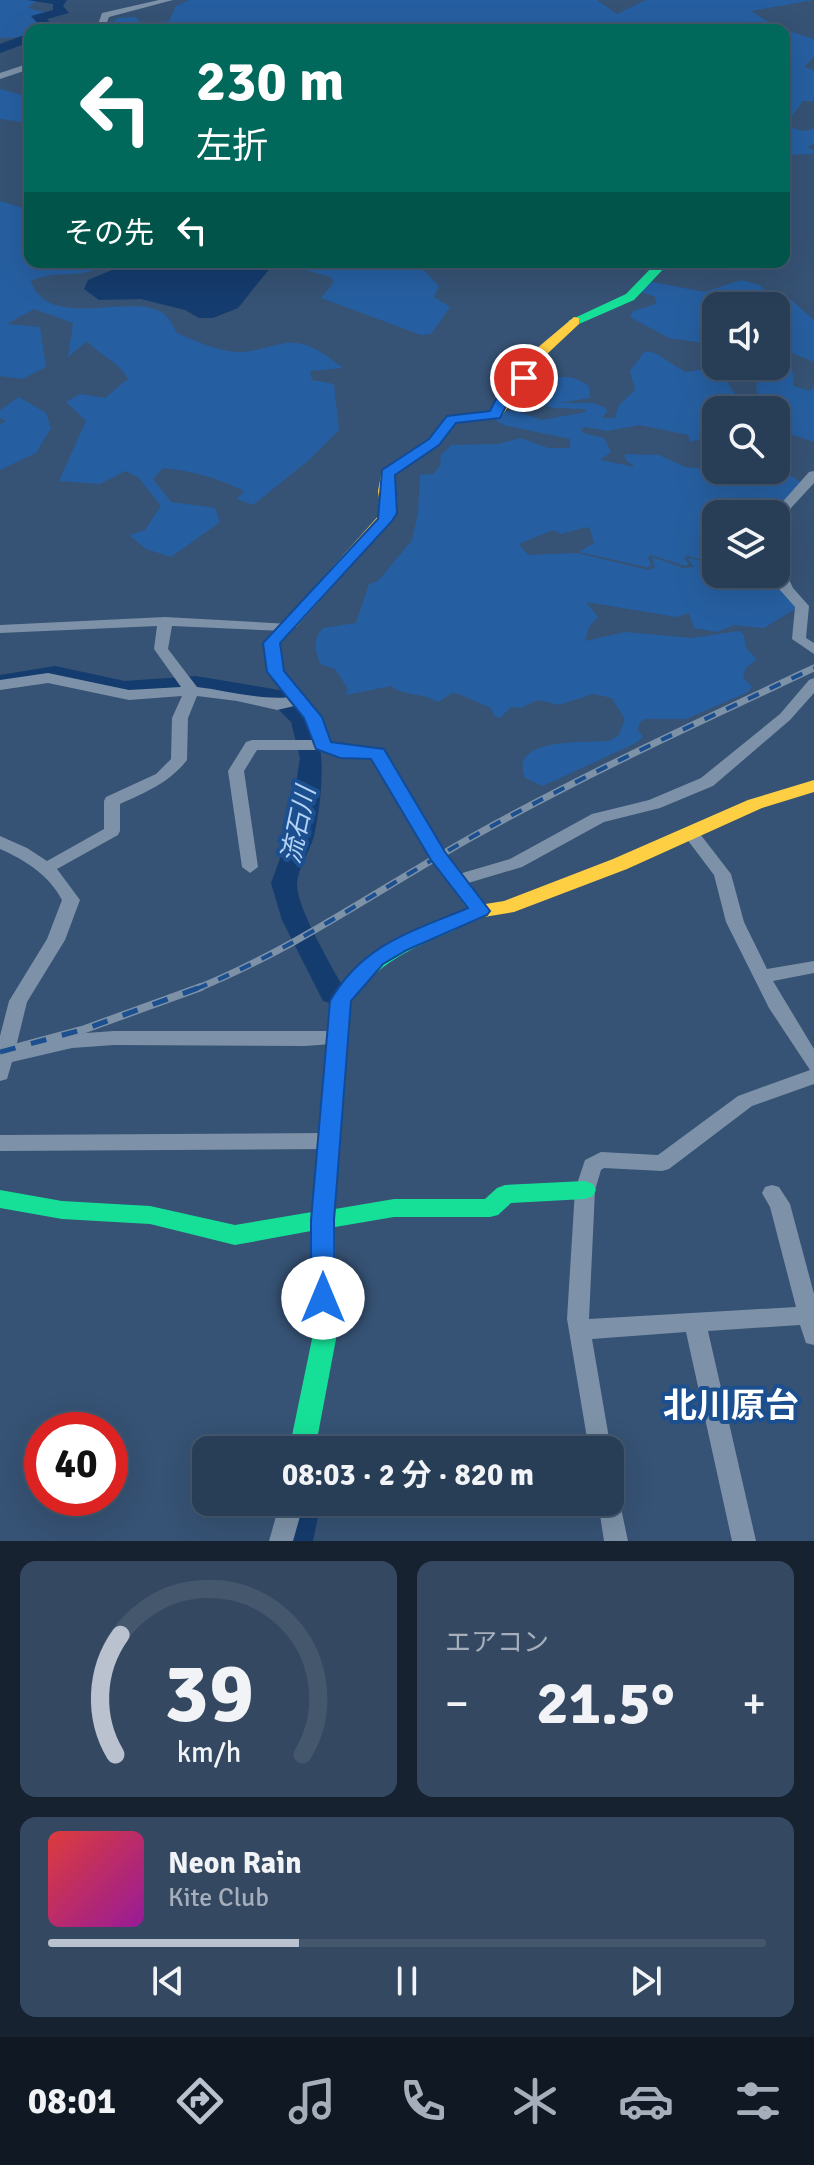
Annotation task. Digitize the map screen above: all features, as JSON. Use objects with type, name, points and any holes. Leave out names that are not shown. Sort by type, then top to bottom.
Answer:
[{"type":"street","points":[[102,24],[105,15],[169,0]]},
{"type":"street","points":[[0,76],[24,68]]},
{"type":"street","points":[[323,745],[313,717],[276,672],[271,658],[272,643],[384,521],[389,513],[385,491],[387,473],[434,442],[452,419],[495,415],[502,400],[524,378],[547,344],[564,326],[630,297],[642,288],[656,268]]},
{"type":"street","points":[[790,501],[814,475]]},
{"type":"street","points":[[786,588],[802,606],[799,639],[814,650]]},
{"type":"street","points":[[0,629],[165,621],[285,627]]},
{"type":"street","points":[[165,621],[161,649],[189,686]]},
{"type":"street","points":[[0,685],[48,678],[129,695],[189,686],[277,705],[298,701]]},
{"type":"street","points":[[458,880],[516,863],[598,818],[654,804],[707,782],[775,726],[814,683]]},
{"type":"street","points":[[45,869],[112,831],[112,801],[162,778],[179,760],[180,718],[189,686]]},
{"type":"street","points":[[250,867],[236,771],[252,745],[323,745],[340,752],[377,753],[438,856],[480,911]]},
{"type":"street","points":[[305,1436],[324,1339],[330,1218],[328,1141],[338,1060],[341,1001],[351,983],[375,959],[400,945],[480,911],[507,907],[691,834],[755,804],[814,786]]},
{"type":"street","points":[[691,834],[722,874],[735,922],[778,1008],[814,1064]]},
{"type":"street","points":[[0,842],[25,852],[45,869],[68,893],[70,908],[56,940],[18,1001],[4,1034],[2,1066],[80,1040],[201,1038],[270,1042],[337,1038]]},
{"type":"street","points":[[764,976],[814,967]]},
{"type":"street","points":[[598,1436],[580,1330],[585,1190],[596,1162],[662,1163],[745,1101],[814,1076]]},
{"type":"street","points":[[0,1143],[328,1141]]},
{"type":"street","points":[[0,1199],[62,1210],[150,1215],[235,1235],[394,1208],[490,1208],[505,1194],[585,1190]]},
{"type":"street","points":[[580,1330],[695,1323],[812,1322],[780,1204],[772,1193]]},
{"type":"street","points":[[695,1323],[744,1541]]},
{"type":"street","points":[[281,1541],[288,1516]]},
{"type":"street","points":[[612,1516],[616,1541]]},
{"type":"shaded area","points":[[0,0],[37,0],[28,8],[51,14],[38,20],[43,24],[24,24],[24,37],[0,38]]},
{"type":"shaded area","points":[[190,0],[597,0],[617,14],[646,0],[814,0],[751,11],[771,24],[143,24],[169,21],[176,6]]},
{"type":"shaded area","points":[[135,17],[143,24],[111,24],[118,18]]},
{"type":"shaded area","points":[[790,31],[814,39],[814,57],[804,67],[814,70],[814,101],[803,101],[790,119]]},
{"type":"shaded area","points":[[0,89],[24,95],[24,122],[0,119]]},
{"type":"shaded area","points":[[790,126],[802,131],[814,129],[814,144],[807,147],[814,150],[814,154],[790,155]]},
{"type":"shaded area","points":[[0,201],[24,208],[24,268],[99,268],[31,281],[40,296],[54,305],[72,308],[149,308],[163,313],[177,333],[229,351],[249,351],[290,343],[314,348],[343,368],[310,371],[312,380],[334,384],[339,430],[309,460],[253,505],[237,499],[244,491],[224,482],[163,468],[153,479],[171,502],[215,508],[220,522],[171,557],[146,549],[129,535],[145,530],[161,506],[138,477],[125,471],[100,484],[59,481],[86,421],[66,402],[80,394],[105,398],[128,379],[124,373],[87,341],[68,357],[73,323],[34,309],[7,324],[40,327],[46,367],[22,379],[0,376]]},
{"type":"shaded area","points":[[117,268],[270,268],[238,308],[213,318],[199,318],[185,310],[141,299],[99,300],[84,289],[88,280]]},
{"type":"shaded area","points":[[302,268],[422,268],[439,286],[434,297],[450,307],[431,334],[421,335],[321,298],[334,282],[331,277]]},
{"type":"shaded area","points":[[741,280],[759,285],[768,292],[705,292]]},
{"type":"shaded area","points":[[647,281],[705,292],[702,292],[702,343],[669,338],[630,317],[633,311],[656,304],[655,297],[636,290]]},
{"type":"shaded area","points":[[790,299],[814,320],[814,362],[790,352]]},
{"type":"shaded area","points":[[645,351],[655,353],[685,372],[702,369],[702,380],[726,380],[736,396],[702,396],[702,439],[690,442],[688,435],[640,425],[607,431],[581,429],[583,433],[604,438],[611,452],[600,460],[635,467],[625,459],[625,454],[659,455],[685,467],[702,469],[702,484],[790,484],[790,475],[802,483],[790,507],[790,500],[702,500],[702,560],[688,556],[684,558],[689,564],[686,566],[651,555],[648,558],[652,566],[646,567],[579,552],[594,543],[587,527],[561,534],[553,530],[519,544],[528,555],[577,553],[648,570],[655,567],[652,557],[683,568],[694,567],[688,559],[691,558],[702,562],[702,588],[781,590],[800,606],[764,628],[734,625],[717,632],[694,628],[689,613],[676,617],[586,602],[598,617],[589,627],[585,641],[625,632],[692,638],[739,631],[744,635],[746,648],[757,659],[746,668],[743,678],[752,686],[748,692],[686,719],[645,719],[640,722],[638,730],[643,737],[636,743],[543,786],[525,778],[523,765],[527,755],[551,745],[609,741],[618,736],[625,720],[612,698],[593,694],[559,705],[538,700],[521,708],[511,707],[500,718],[494,716],[491,708],[459,694],[452,693],[438,702],[391,686],[346,695],[348,689],[335,669],[320,664],[317,637],[323,628],[356,623],[369,584],[378,581],[412,540],[418,513],[420,475],[433,474],[440,466],[441,455],[451,445],[498,444],[521,438],[548,448],[570,448],[570,439],[503,425],[494,419],[499,411],[517,411],[542,420],[586,412],[585,409],[554,408],[511,395],[529,378],[544,380],[564,377],[580,380],[589,386],[590,398],[559,403],[593,403],[606,408],[607,412],[602,418],[615,418],[619,405],[635,390],[630,371]]},
{"type":"shaded area","points":[[790,366],[794,386],[809,391],[814,387],[814,442],[790,434],[790,396],[758,396],[758,380],[790,380]]},
{"type":"shaded area","points":[[19,397],[46,413],[51,428],[36,453],[0,470],[0,424],[6,421],[0,418],[0,410]]},
{"type":"waterway","name":"流石川","points":[[33,0],[61,0],[57,7],[63,13],[37,16],[46,24]]},
{"type":"waterway","name":"流石川","points":[[0,49],[24,39]]},
{"type":"waterway","name":"流石川","points":[[0,682],[55,673],[125,688],[196,683],[279,697],[302,720],[312,758],[301,837],[284,883],[295,920],[333,994]]},
{"type":"waterway","name":"流石川","points":[[295,1541],[300,1516]]},
{"type":"railway","points":[[198,988],[268,956],[472,837],[556,792],[814,668]]},
{"type":"railway","points":[[0,1052],[85,1029],[198,988]]},
{"type":"traffic: fast","points":[[574,321],[630,297],[658,268]]},
{"type":"traffic: fast","points":[[290,624],[272,643],[276,672],[313,717],[323,745],[340,752],[377,753],[438,856],[480,911]]},
{"type":"traffic: fast","points":[[305,1436],[324,1339],[323,1220],[341,1001],[374,963],[401,946],[448,925]]},
{"type":"traffic: fast","points":[[0,1199],[62,1210],[150,1215],[235,1235],[394,1208],[490,1208],[505,1194],[585,1190]]},
{"type":"traffic: slow","points":[[290,624],[384,521],[389,513],[385,491],[387,473],[434,442],[452,419],[495,415],[541,352],[574,321]]},
{"type":"traffic: slow","points":[[448,925],[480,911],[507,907],[620,864],[755,804],[814,786]]},
{"type":"district","name":"北川原台","points":[[731,1405]]},
{"type":"route","points":[[323,1298],[323,1220],[341,1001],[351,983],[375,959],[480,911],[438,856],[377,753],[340,752],[323,745],[313,717],[276,672],[271,658],[272,643],[384,521],[389,513],[385,491],[387,473],[434,442],[452,419],[495,415],[502,400],[524,378]]}]
